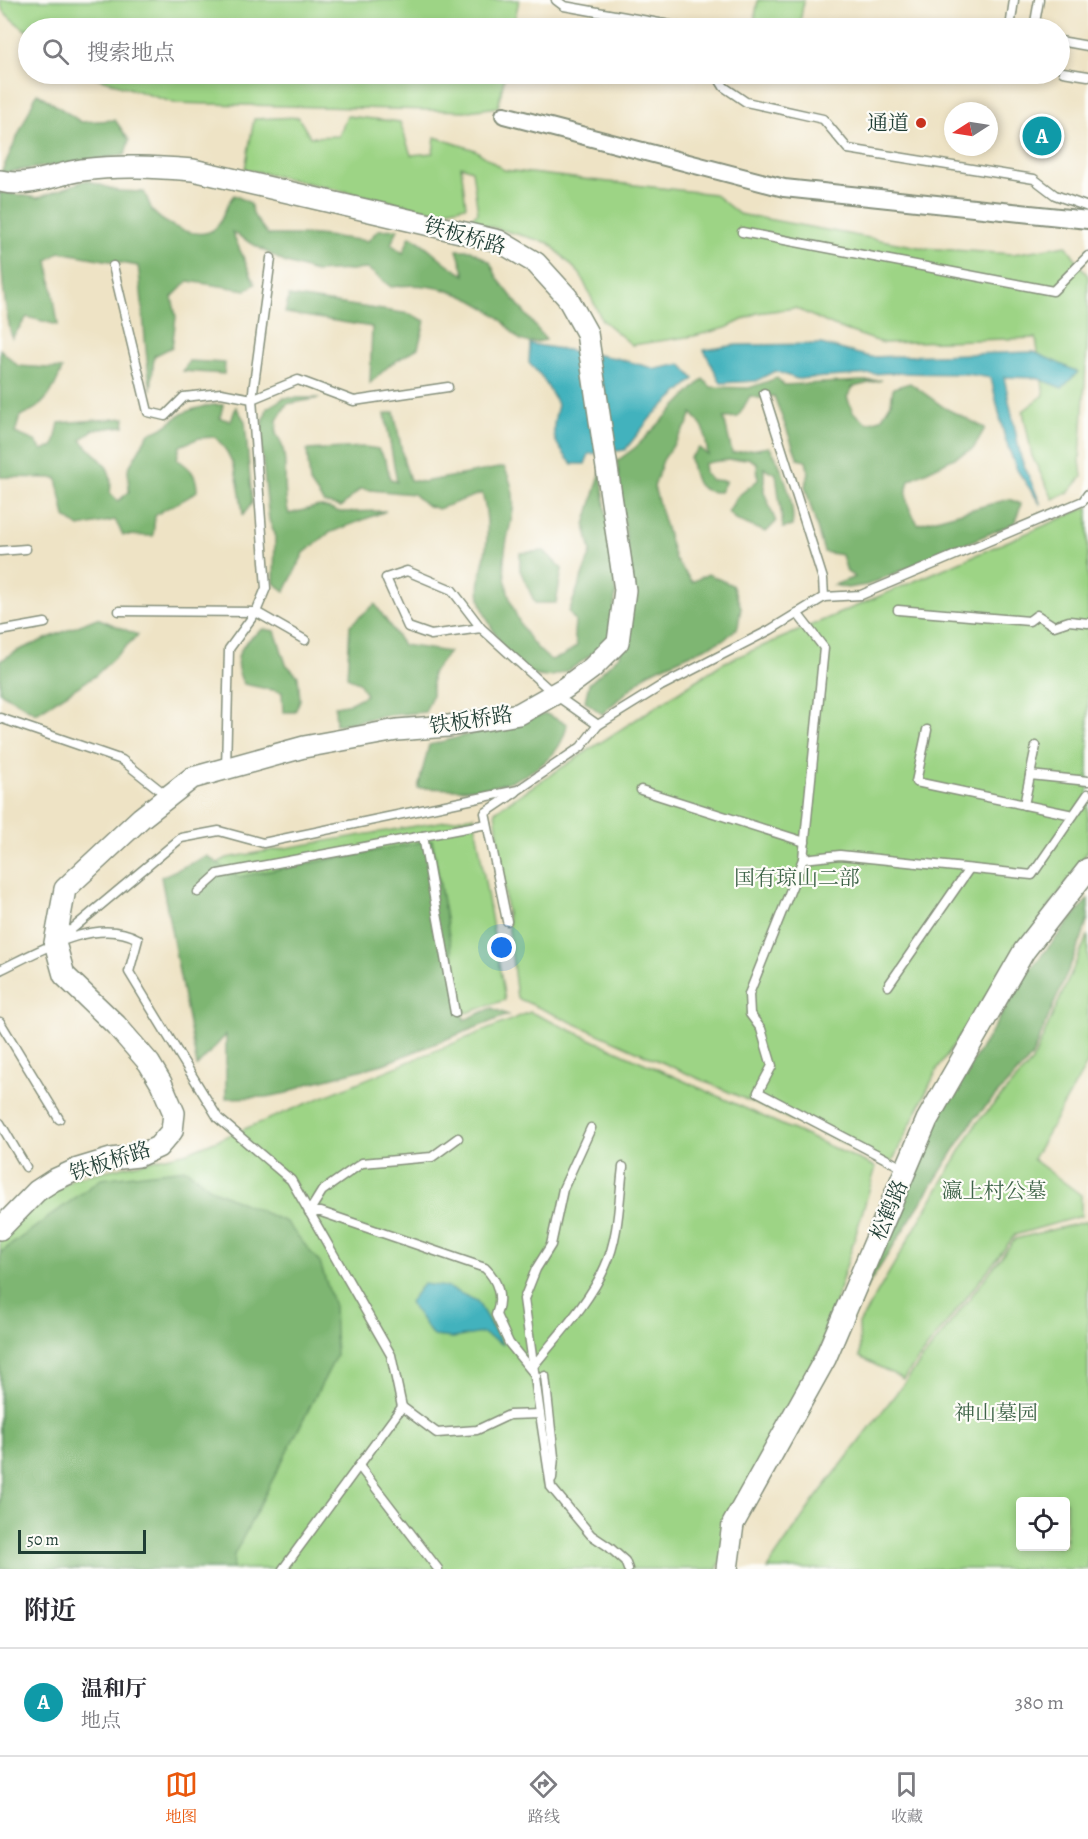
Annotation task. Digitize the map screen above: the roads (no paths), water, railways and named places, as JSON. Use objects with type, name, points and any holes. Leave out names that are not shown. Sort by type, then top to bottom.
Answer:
[{"type":"street","points":[[504,115],[784,188],[1088,220]]},
{"type":"street","name":"铁板桥路","points":[[0,181],[37,183],[80,170],[107,168],[144,166],[193,170],[499,241],[536,263],[567,297],[586,333],[625,590],[618,642],[592,668],[519,714],[448,726],[397,730],[315,745],[192,778],[141,818],[65,889],[55,943],[64,975],[134,1044],[161,1083],[174,1113],[172,1131],[158,1147],[138,1156],[111,1159],[78,1169],[54,1180],[37,1191],[0,1229]]},
{"type":"street","name":"松鹤路","points":[[727,1569],[733,1524],[825,1359],[927,1120],[1024,951],[1088,869]]},
{"type":"lane","points":[[556,0],[564,6],[631,18]]},
{"type":"lane","points":[[1011,18],[1014,0]]},
{"type":"lane","points":[[1036,18],[1039,0]]},
{"type":"lane","points":[[1070,43],[1088,46]]},
{"type":"lane","points":[[1070,73],[1088,76]]},
{"type":"lane","points":[[722,84],[746,102],[823,119],[848,149],[1034,179],[1055,195],[1088,207]]},
{"type":"lane","points":[[742,232],[1053,291],[1088,256]]},
{"type":"lane","points":[[226,768],[229,649],[256,612],[266,588],[252,399],[271,258]]},
{"type":"lane","points":[[113,266],[148,412],[165,416],[184,397],[221,393],[252,399],[298,380],[354,401],[448,387]]},
{"type":"lane","points":[[764,393],[823,579],[824,597]]},
{"type":"lane","points":[[507,921],[485,813],[581,747],[598,725],[661,686],[770,630],[824,597],[861,595],[1083,501],[1088,494]]},
{"type":"lane","points":[[0,551],[26,549]]},
{"type":"lane","points":[[481,628],[431,635],[408,627],[386,578],[407,571],[452,590],[481,628],[554,694],[598,725]]},
{"type":"lane","points":[[898,610],[1029,621],[1037,615],[1054,626],[1069,621],[1088,623]]},
{"type":"lane","points":[[118,611],[256,612],[305,640]]},
{"type":"lane","points":[[797,613],[824,648],[803,858],[749,994],[750,1014],[761,1029],[772,1066],[758,1092],[906,1169]]},
{"type":"lane","points":[[0,631],[45,623]]},
{"type":"lane","points":[[0,718],[122,760],[168,797]]},
{"type":"lane","points":[[927,730],[916,782],[1073,815]]},
{"type":"lane","points":[[1024,805],[1036,746]]},
{"type":"lane","points":[[1030,774],[1088,781]]},
{"type":"lane","points":[[55,943],[181,838],[219,831],[263,843],[518,790]]},
{"type":"lane","points":[[641,790],[805,842]]},
{"type":"lane","points":[[803,858],[840,855],[1032,875],[1088,794]]},
{"type":"lane","points":[[198,892],[218,874],[487,824]]},
{"type":"lane","points":[[423,836],[455,1013]]},
{"type":"lane","points":[[888,986],[969,869]]},
{"type":"lane","points":[[0,970],[55,943],[98,933],[125,932],[138,939],[129,972],[218,1118],[291,1180],[391,1355],[402,1407],[437,1433],[477,1430],[509,1415],[540,1414]]},
{"type":"lane","points":[[0,1022],[59,1119]]},
{"type":"lane","points":[[0,1123],[26,1167]]},
{"type":"lane","points":[[551,1487],[554,1457],[540,1376],[535,1364],[525,1299],[536,1269],[551,1245],[563,1189],[591,1128]]},
{"type":"lane","points":[[309,1212],[322,1191],[362,1163],[432,1157],[458,1138]]},
{"type":"lane","points":[[535,1364],[575,1315],[605,1267],[617,1222],[623,1167]]},
{"type":"lane","points":[[309,1212],[321,1212],[485,1268],[496,1282],[500,1305],[496,1315],[509,1343],[540,1376],[540,1414],[551,1487],[591,1535],[625,1561],[628,1569]]},
{"type":"lane","points":[[283,1569],[402,1407]]},
{"type":"lane","points":[[359,1466],[438,1569]]},
{"type":"water","points":[[530,344],[616,358],[656,369],[681,364],[694,379],[652,416],[625,450],[589,454],[585,464],[572,464],[554,437],[558,405],[542,377],[529,363]]},
{"type":"water","points":[[821,344],[870,357],[1034,352],[1078,372],[1062,388],[1037,378],[1004,377],[1021,458],[1041,505],[1017,470],[1005,439],[991,378],[966,374],[888,373],[797,379],[775,371],[756,381],[721,383],[704,350],[736,345]]},
{"type":"water","points":[[423,1284],[447,1287],[477,1301],[502,1344],[482,1333],[453,1338],[433,1336],[409,1302]]},
{"type":"place","name":"通道","points":[[921,123]]},
{"type":"place","name":"温和厅","points":[[1042,136]]},
{"type":"park label","name":"国有琼山二部","points":[[797,878]]},
{"type":"park label","name":"瀛上村公墓","points":[[994,1191]]},
{"type":"park label","name":"神山墓园","points":[[996,1413]]}]
